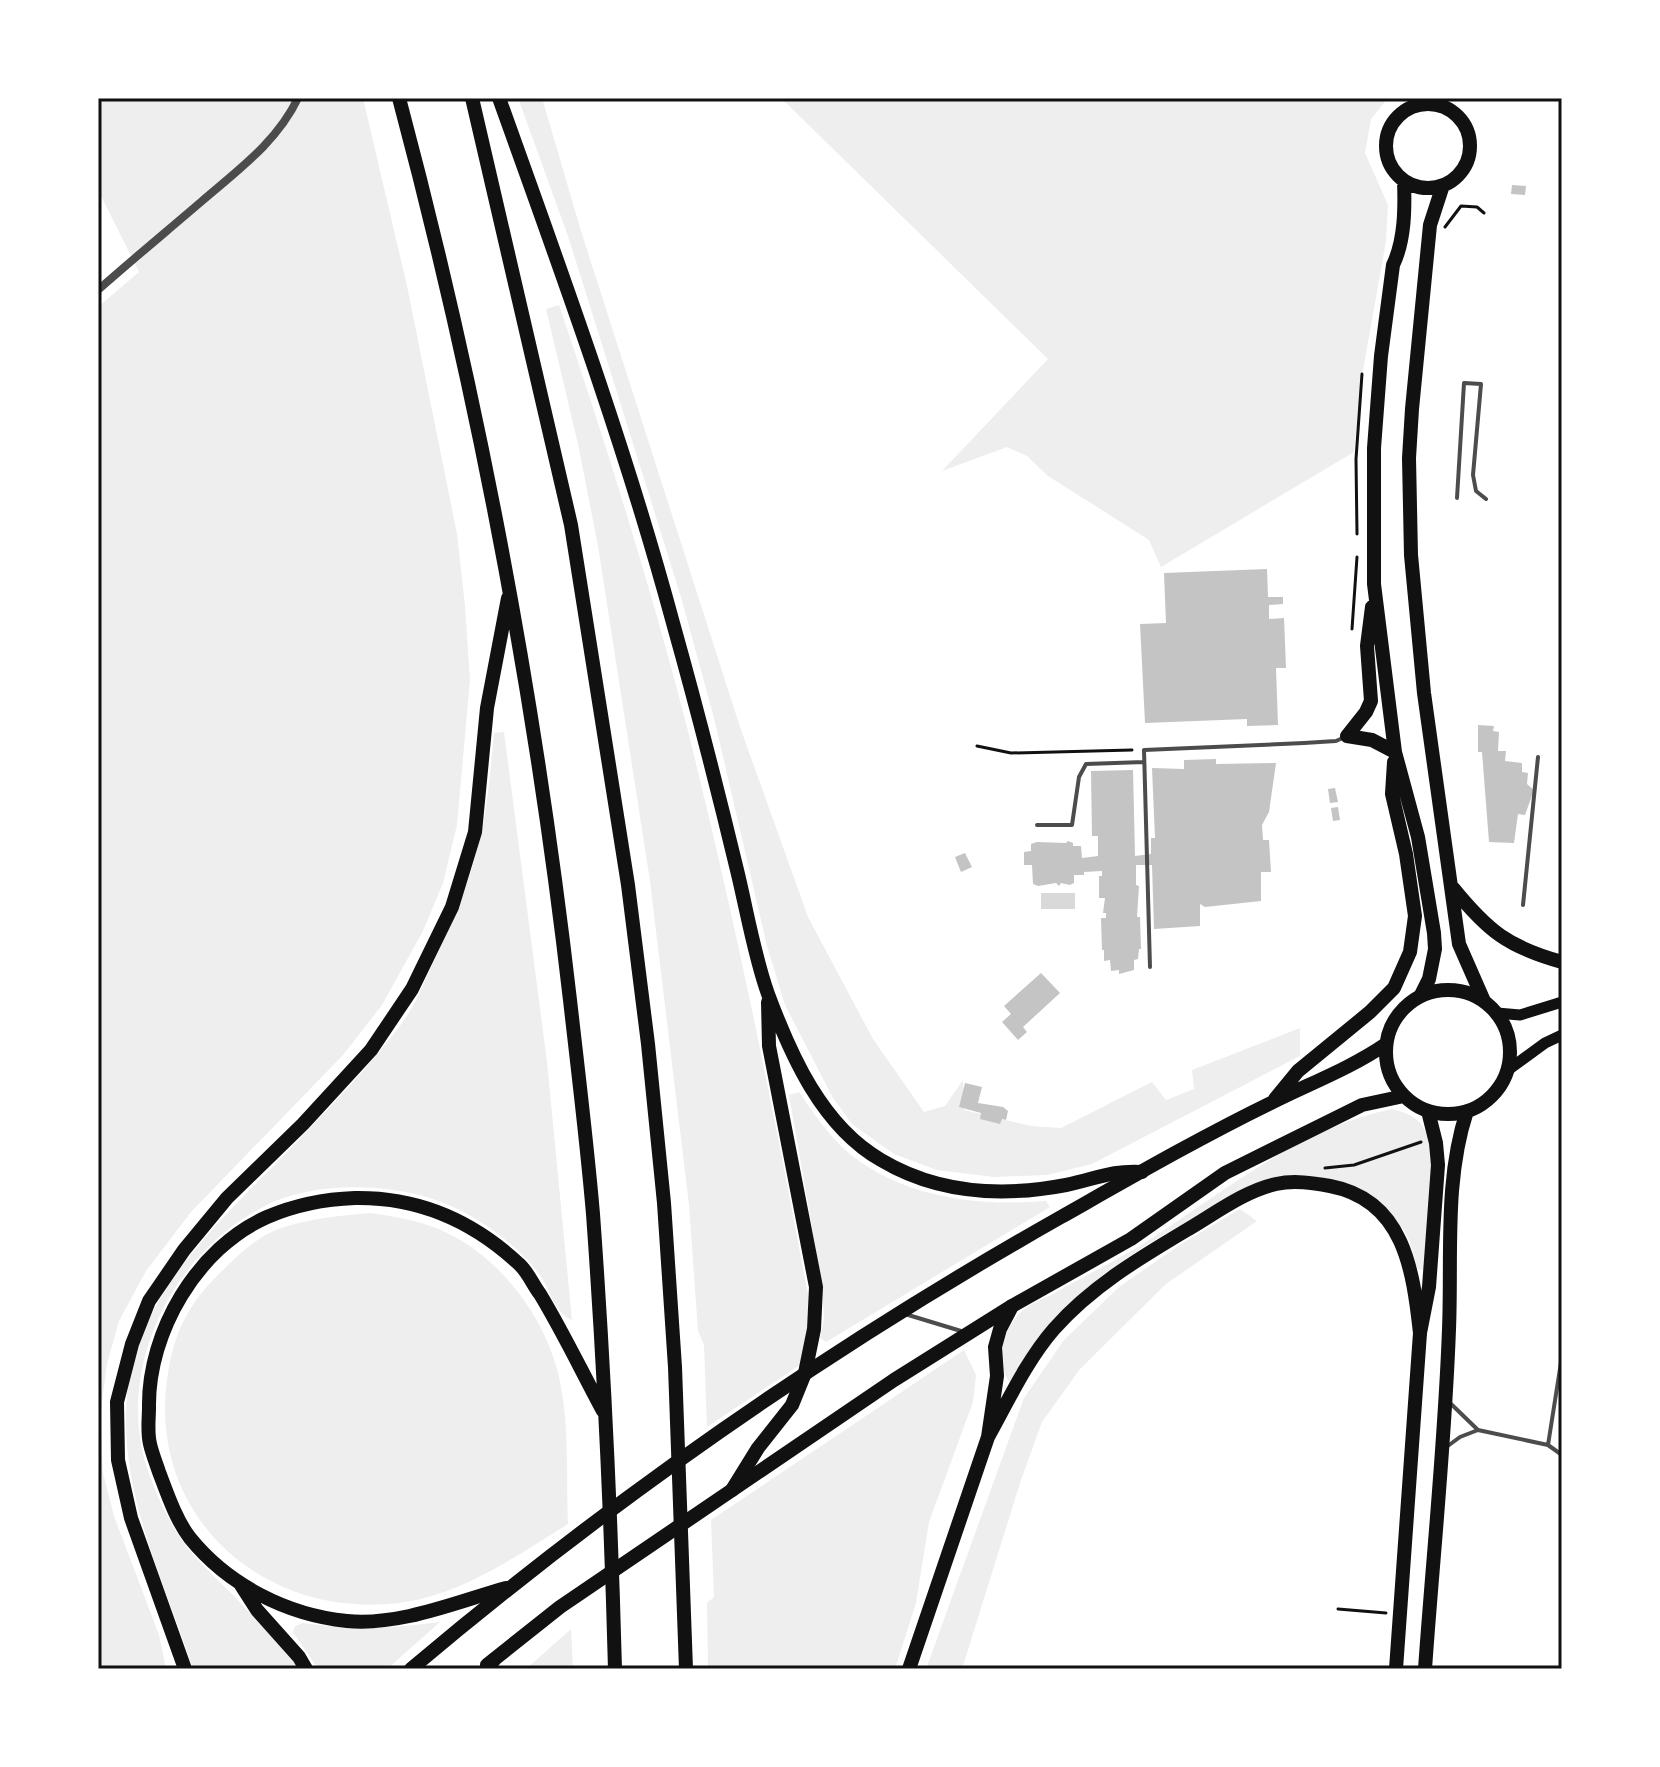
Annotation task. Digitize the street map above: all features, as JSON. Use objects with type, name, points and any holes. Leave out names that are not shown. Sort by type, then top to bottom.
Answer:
[{"type":"highway","points":[[399,98],[445,279],[510,590],[531,705],[561,921],[593,1210],[606,1417],[615,1668]]},
{"type":"highway","points":[[472,98],[571,525],[604,726],[648,1044],[664,1203],[675,1367],[686,1669]]},
{"type":"highway","points":[[499,98],[561,271],[668,601],[767,992],[817,1098],[841,1130],[879,1159],[917,1178],[956,1188],[989,1192],[1039,1189],[1070,1184],[1117,1170],[1142,1172]]},
{"type":"highway","points":[[1413,103],[1450,105],[1465,128],[1469,141],[1469,155],[1464,168],[1455,178],[1430,188],[1416,187],[1404,181],[1393,170],[1387,157],[1386,142],[1390,128],[1413,103]]},
{"type":"highway","points":[[1395,752],[1372,740],[1347,736],[1371,701],[1367,646],[1374,584],[1375,433],[1393,265],[1403,222],[1404,181]]},
{"type":"highway","points":[[1443,185],[1430,225],[1412,409],[1409,458],[1411,555],[1424,693],[1459,944],[1484,1001]]},
{"type":"highway","points":[[1374,584],[1395,752],[1418,837],[1435,949],[1429,979],[1421,995],[1397,1015],[1390,1028],[1386,1063],[1392,1081],[1404,1096],[1428,1111],[1448,1114],[1467,1111],[1482,1104],[1494,1093],[1508,1070],[1508,1034],[1497,1013],[1484,1001],[1464,991],[1443,989],[1421,995]]},
{"type":"highway","points":[[185,1669],[131,1518],[118,1460],[117,1402],[132,1344],[149,1301],[184,1250],[227,1198],[303,1124],[371,1050],[412,989],[452,907],[475,832],[487,708],[510,590]]},
{"type":"highway","points":[[1272,1102],[1298,1071],[1370,1012],[1394,988],[1410,952],[1415,916],[1406,854],[1392,794],[1395,752]]},
{"type":"highway","points":[[1452,885],[1493,932],[1519,948],[1562,962]]},
{"type":"highway","points":[[732,1490],[758,1448],[792,1405],[805,1373],[814,1329],[816,1287],[769,1046],[767,992]]},
{"type":"highway","points":[[411,1669],[506,1588],[805,1373],[1058,1219],[1272,1102],[1362,1060],[1386,1044]]},
{"type":"highway","points":[[487,1666],[560,1607],[732,1490],[968,1333],[1131,1239],[1225,1173],[1362,1105],[1404,1096]]},
{"type":"highway","points":[[1396,1669],[1420,1333],[1429,1287],[1438,1165],[1428,1111]]},
{"type":"highway","points":[[1425,1669],[1445,1397],[1457,1145],[1467,1111]]},
{"type":"highway","points":[[988,1437],[1034,1357],[1054,1329],[1089,1297],[1125,1266],[1246,1196],[1276,1184],[1308,1182],[1343,1188],[1370,1203],[1392,1224],[1403,1244],[1415,1287],[1420,1333]]},
{"type":"highway","points":[[506,1588],[402,1617],[348,1621],[290,1608],[241,1585],[188,1536],[166,1490],[149,1442],[149,1384],[162,1330],[190,1283],[223,1246],[266,1217],[327,1199],[385,1198],[438,1211],[483,1236],[522,1266],[552,1313],[606,1417]]},
{"type":"highway","points":[[909,1669],[988,1437],[996,1387],[995,1347],[1012,1306]]},
{"type":"highway","points":[[241,1585],[257,1610],[306,1669]]},
{"type":"main road","points":[[1497,1013],[1520,1015],[1562,1002]]},
{"type":"main road","points":[[1508,1070],[1545,1043],[1562,1035]]},
{"type":"street","points":[[98,290],[250,160],[288,119],[298,98]]},
{"type":"lane","points":[[1457,498],[1464,383],[1481,384],[1473,475],[1476,491],[1486,499]]},
{"type":"lane","points":[[1150,967],[1144,750],[1336,741],[1347,736]]},
{"type":"lane","points":[[1523,905],[1538,757]]},
{"type":"lane","points":[[1037,825],[1072,825],[1079,777],[1086,764],[1144,762]]},
{"type":"lane","points":[[902,1314],[968,1333]]},
{"type":"lane","points":[[1548,1445],[1562,1356]]},
{"type":"lane","points":[[1445,1397],[1478,1430],[1548,1445],[1562,1455]]},
{"type":"lane","points":[[1441,1452],[1460,1437],[1478,1430]]},
{"type":"path","points":[[1430,225],[1445,227],[1461,206],[1477,207],[1484,213]]},
{"type":"path","points":[[977,746],[1011,753],[1144,750]]},
{"type":"path","points":[[1321,1168],[1354,1165],[1425,1141],[1436,1143]]},
{"type":"path","points":[[1338,1609],[1400,1615]]},
{"type":"shaded area","points":[[98,98],[363,98],[407,286],[457,534],[470,680],[457,825],[443,883],[423,931],[382,1005],[343,1055],[191,1212],[146,1271],[119,1321],[107,1364],[100,1416],[103,1473],[114,1516],[159,1635],[166,1669],[98,1669],[98,307],[139,272],[98,190]]},
{"type":"shaded area","points":[[518,98],[542,98],[581,231],[740,727],[808,917],[873,1039],[924,1112],[945,1106],[963,1080],[964,1110],[1031,1126],[1061,1128],[1152,1082],[1166,1100],[1194,1089],[1192,1070],[1300,1028],[1300,1056],[1092,1164],[1047,1175],[994,1177],[937,1170],[894,1154],[852,1124],[833,1098],[785,1005],[767,946],[714,718],[681,597],[568,236]]},
{"type":"shaded area","points":[[781,98],[1388,98],[1371,119],[1365,153],[1388,205],[1386,241],[1362,376],[1354,452],[1161,567],[1149,540],[1048,476],[1027,456],[1007,447],[942,471],[1048,359]]},
{"type":"shaded area","points":[[559,305],[627,514],[687,727],[752,1010],[808,1295],[807,1336],[800,1365],[707,1427],[704,1345],[698,1331],[689,1205],[650,881],[598,546],[546,309]]},
{"type":"shaded area","points":[[504,732],[547,1062],[572,1320],[557,1307],[530,1263],[504,1238],[473,1217],[440,1201],[404,1192],[363,1187],[300,1193],[263,1207],[231,1228],[202,1254],[178,1284],[159,1318],[146,1354],[139,1392],[139,1430],[147,1468],[166,1514],[187,1547],[300,1669],[193,1669],[149,1544],[132,1480],[126,1414],[131,1373],[142,1334],[160,1298],[209,1233],[350,1086],[407,1016],[447,934],[467,884],[488,796],[494,733]]},
{"type":"shaded area","points":[[1041,893],[1075,893],[1075,909],[1041,909]]},
{"type":"shaded area","points":[[799,1092],[841,1146],[886,1177],[938,1195],[965,1200],[1046,1201],[1050,1207],[826,1342],[820,1338],[824,1319],[822,1284],[789,1095]]},
{"type":"shaded area","points":[[1392,1109],[1417,1119],[1430,1146],[1432,1181],[1424,1270],[1417,1269],[1408,1238],[1391,1214],[1354,1187],[1308,1176],[1261,1183],[1171,1230],[1105,1274],[1058,1317],[1010,1382],[1002,1365],[1002,1346],[1009,1328],[1024,1309],[1143,1244],[1293,1147],[1358,1118]]},
{"type":"shaded area","points":[[1240,1209],[1257,1221],[1166,1284],[1080,1369],[1042,1422],[962,1669],[926,1669],[1024,1398],[1064,1340],[1119,1287],[1181,1244]]},
{"type":"shaded area","points":[[371,1213],[429,1225],[466,1244],[502,1273],[531,1310],[551,1352],[562,1392],[568,1524],[490,1571],[448,1590],[405,1602],[355,1604],[308,1596],[265,1578],[228,1551],[198,1517],[177,1477],[166,1431],[167,1380],[173,1349],[190,1309],[208,1286],[246,1249],[260,1238],[288,1226],[323,1218]]},
{"type":"shaded area","points":[[964,1350],[976,1375],[973,1402],[929,1522],[916,1603],[895,1669],[708,1669],[707,1603],[714,1597],[711,1520]]},
{"type":"shaded area","points":[[440,1622],[387,1669],[318,1669],[293,1632],[295,1626],[303,1623],[372,1627]]},
{"type":"shaded area","points":[[571,1629],[573,1669],[526,1669]]},
{"type":"building","points":[[1512,185],[1526,186],[1525,195],[1511,194]]},
{"type":"building","points":[[1267,569],[1268,597],[1283,597],[1283,604],[1269,605],[1269,619],[1284,618],[1286,668],[1276,668],[1278,725],[1247,726],[1247,719],[1145,723],[1140,624],[1166,623],[1164,573]]},
{"type":"building","points":[[1478,725],[1494,726],[1493,731],[1499,732],[1498,751],[1506,751],[1505,761],[1522,763],[1522,772],[1528,773],[1527,784],[1534,790],[1525,815],[1518,814],[1514,843],[1489,842],[1482,752],[1478,752]]},
{"type":"building","points":[[1216,759],[1216,764],[1276,763],[1269,812],[1262,825],[1263,840],[1269,840],[1271,872],[1261,872],[1261,901],[1205,907],[1200,904],[1200,926],[1154,929],[1152,865],[1136,865],[1141,949],[1138,959],[1134,960],[1134,970],[1119,974],[1119,970],[1111,971],[1110,960],[1104,961],[1102,950],[1101,918],[1106,918],[1106,913],[1103,913],[1105,898],[1099,898],[1099,876],[1102,876],[1102,871],[1074,875],[1074,883],[1070,885],[1061,883],[1059,886],[1056,883],[1038,886],[1033,884],[1032,865],[1024,865],[1024,852],[1031,851],[1031,844],[1037,842],[1068,841],[1073,846],[1081,846],[1082,858],[1098,856],[1098,836],[1092,836],[1091,771],[1133,770],[1135,856],[1151,854],[1151,838],[1155,838],[1152,768],[1184,769],[1184,760]]},
{"type":"building","points":[[1335,788],[1338,802],[1330,803],[1328,789]]},
{"type":"building","points":[[1338,807],[1340,820],[1333,821],[1331,808]]},
{"type":"building","points":[[965,853],[972,867],[961,872],[955,857]]},
{"type":"building","points":[[1041,973],[1060,993],[1023,1027],[1027,1032],[1018,1040],[1002,1022],[1011,1014],[1004,1006]]},
{"type":"building","points":[[965,1083],[982,1087],[978,1103],[1003,1107],[1008,1111],[1006,1120],[1002,1119],[1000,1124],[980,1119],[981,1113],[959,1107]]}]
